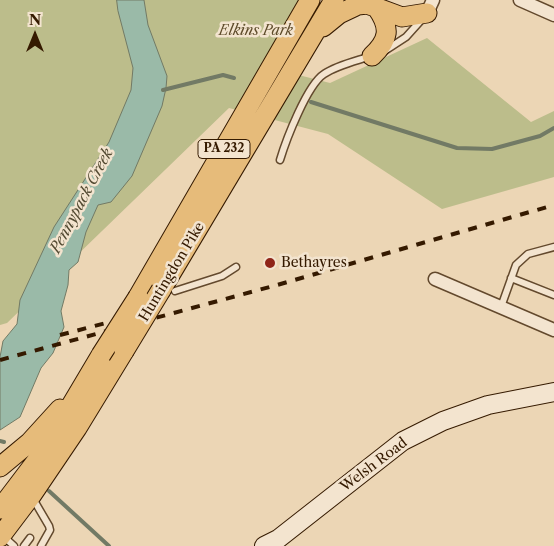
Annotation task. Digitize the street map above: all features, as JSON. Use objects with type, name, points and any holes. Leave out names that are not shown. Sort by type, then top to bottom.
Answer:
[{"type":"main road","name":"Huntingdon Pike","points":[[0,509],[44,452],[101,355],[138,297],[310,0]]},
{"type":"main road","name":"Huntingdon Pike","points":[[5,539],[124,351],[168,290],[334,0]]},
{"type":"main road","points":[[313,36],[339,14],[358,5],[367,4],[402,16],[430,6]]},
{"type":"main road","points":[[372,56],[382,46],[386,37],[384,18],[377,8]]},
{"type":"main road","points":[[0,467],[30,442],[86,381]]},
{"type":"main road","name":"Welsh Road","points":[[264,546],[278,539],[403,441],[443,421],[488,405],[554,392]]},
{"type":"street","points":[[520,0],[554,15]]},
{"type":"street","points":[[435,278],[554,330]]},
{"type":"lane","points":[[280,160],[284,146],[310,89],[317,80],[324,73],[386,51],[406,37],[417,26],[430,6]]},
{"type":"lane","points":[[501,307],[516,265],[528,254],[554,247]]},
{"type":"lane","points":[[168,290],[222,276],[236,267]]},
{"type":"lane","points":[[511,278],[554,296]]},
{"type":"lane","points":[[31,496],[43,521],[50,526],[50,530],[41,546]]},
{"type":"lane","points":[[24,546],[30,538]]},
{"type":"green space","name":"Elkins Park","points":[[0,0],[310,0],[271,68],[330,83],[427,38],[531,122],[554,111],[554,177],[442,209],[328,134],[229,108],[7,323],[0,325]]},
{"type":"water","name":"Pennypack Creek","points":[[117,0],[144,0],[148,25],[167,76],[162,106],[132,176],[111,202],[98,205],[86,232],[78,262],[69,270],[68,285],[61,311],[64,327],[53,353],[41,368],[20,417],[0,430],[0,357],[3,341],[17,324],[20,300],[54,227],[109,142],[131,90],[133,68],[118,11]]},
{"type":"waterway","points":[[163,90],[223,75],[234,78]]},
{"type":"waterway","points":[[311,102],[457,148],[492,149],[540,136],[554,128]]},
{"type":"waterway","points":[[0,441],[4,442]]},
{"type":"waterway","points":[[49,491],[109,546]]},
{"type":"railway","points":[[0,360],[277,285],[554,205]]},
{"type":"railway","points":[[60,335],[106,323]]},
{"type":"place","name":"Bethayres","points":[[270,263]]}]
